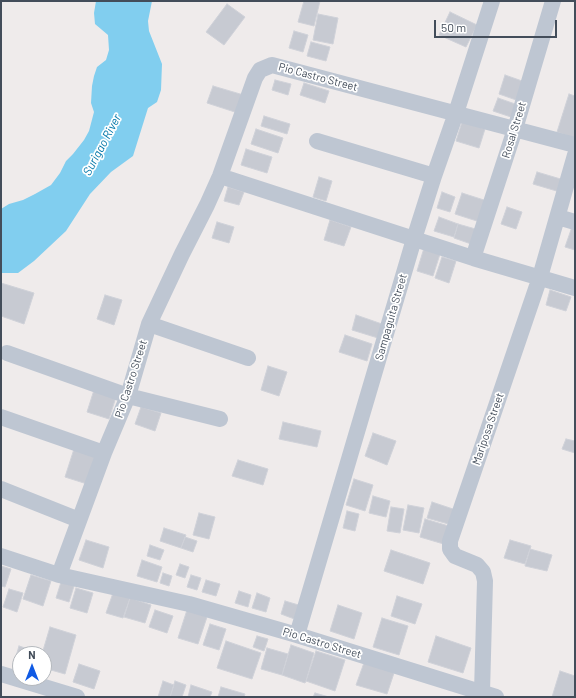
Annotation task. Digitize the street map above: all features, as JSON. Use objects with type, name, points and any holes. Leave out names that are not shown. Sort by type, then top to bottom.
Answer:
[{"type":"street","name":"Sampaguita Street","points":[[297,635],[414,239],[492,1]]},
{"type":"street","name":"Rosal Street","points":[[473,258],[515,129],[553,1]]},
{"type":"street","name":"Pio Castro Street","points":[[489,695],[297,635],[189,604],[59,575],[104,453],[128,396],[149,324],[220,176],[255,78],[260,70],[272,65],[575,145]]},
{"type":"street","points":[[317,141],[434,176]]},
{"type":"street","name":"Mariposa Street","points":[[489,695],[485,581],[483,572],[477,565],[455,556],[450,549],[450,541],[540,277],[575,155]]},
{"type":"street","points":[[220,176],[473,258],[575,288]]},
{"type":"street","points":[[558,217],[575,222]]},
{"type":"street","points":[[149,324],[248,358]]},
{"type":"street","points":[[7,353],[128,396],[220,419]]},
{"type":"street","points":[[1,417],[104,453]]},
{"type":"street","points":[[1,489],[79,520]]},
{"type":"street","points":[[1,556],[59,575]]},
{"type":"street","points":[[1,674],[77,697]]},
{"type":"water","name":"Surigao River","points":[[96,1],[152,1],[148,21],[149,31],[162,64],[161,90],[157,102],[148,108],[133,156],[111,172],[90,194],[66,231],[34,261],[18,273],[1,273],[1,209],[9,204],[23,200],[51,185],[60,173],[66,161],[84,140],[89,131],[94,112],[91,103],[94,76],[97,67],[106,60],[109,50],[108,35],[95,24],[94,13]]},
{"type":"building","points":[[304,1],[320,1],[314,26],[298,22]]},
{"type":"building","points":[[227,4],[245,17],[224,45],[206,32]]},
{"type":"building","points":[[450,12],[477,25],[466,47],[439,35]]},
{"type":"building","points":[[318,14],[338,18],[333,44],[313,40]]},
{"type":"building","points":[[294,31],[308,35],[303,52],[289,48]]},
{"type":"building","points":[[311,42],[330,47],[326,61],[307,56]]},
{"type":"building","points":[[505,75],[525,82],[519,101],[499,94]]},
{"type":"building","points":[[275,80],[291,84],[288,95],[272,90]]},
{"type":"building","points":[[304,83],[329,91],[325,103],[300,95]]},
{"type":"building","points":[[213,86],[247,96],[241,114],[207,103]]},
{"type":"building","points":[[569,94],[575,96],[575,138],[557,132]]},
{"type":"building","points":[[498,98],[518,105],[514,118],[493,111]]},
{"type":"building","points":[[264,116],[290,124],[287,134],[261,126]]},
{"type":"building","points":[[462,122],[485,129],[479,148],[456,141]]},
{"type":"building","points":[[256,129],[283,138],[278,153],[251,144]]},
{"type":"building","points":[[246,149],[272,157],[267,173],[241,165]]},
{"type":"building","points":[[537,172],[564,180],[560,192],[533,184]]},
{"type":"building","points":[[319,177],[332,181],[326,201],[313,197]]},
{"type":"building","points":[[228,187],[244,192],[239,205],[224,201]]},
{"type":"building","points":[[442,192],[455,197],[450,212],[437,208]]},
{"type":"building","points":[[462,193],[487,201],[480,222],[455,214]]},
{"type":"building","points":[[507,207],[522,212],[516,229],[501,224]]},
{"type":"building","points":[[439,217],[458,224],[454,237],[434,231]]},
{"type":"building","points":[[330,220],[351,227],[344,246],[324,240]]},
{"type":"building","points":[[217,222],[234,227],[229,243],[212,238]]},
{"type":"building","points":[[458,224],[479,230],[474,245],[454,238]]},
{"type":"building","points":[[573,224],[575,225],[575,250],[565,247]]},
{"type":"building","points":[[424,248],[440,254],[433,276],[417,271]]},
{"type":"building","points":[[442,257],[456,261],[449,283],[435,278]]},
{"type":"building","points":[[1,283],[34,293],[24,324],[1,316]]},
{"type":"building","points":[[550,290],[571,297],[566,311],[546,305]]},
{"type":"building","points":[[105,295],[122,300],[114,325],[97,319]]},
{"type":"building","points":[[356,315],[382,324],[378,338],[352,330]]},
{"type":"building","points":[[345,335],[372,344],[367,361],[339,352]]},
{"type":"building","points":[[268,366],[287,372],[279,396],[261,390]]},
{"type":"building","points":[[94,390],[116,397],[109,419],[87,412]]},
{"type":"building","points":[[141,407],[161,413],[155,431],[135,424]]},
{"type":"building","points":[[283,422],[321,431],[317,447],[279,439]]},
{"type":"building","points":[[373,433],[396,441],[387,465],[365,456]]},
{"type":"building","points":[[566,439],[575,441],[575,453],[562,449]]},
{"type":"building","points":[[74,449],[96,456],[87,484],[65,477]]},
{"type":"building","points":[[238,460],[268,469],[263,485],[232,476]]},
{"type":"building","points":[[354,479],[373,485],[365,511],[346,505]]},
{"type":"building","points":[[373,496],[390,501],[386,517],[369,513]]},
{"type":"building","points":[[432,502],[456,510],[452,525],[427,518]]},
{"type":"building","points":[[408,505],[424,508],[419,533],[403,530]]},
{"type":"building","points":[[391,507],[404,509],[400,533],[387,531]]},
{"type":"building","points":[[347,511],[359,514],[355,531],[343,528]]},
{"type":"building","points":[[199,513],[215,517],[209,539],[193,535]]},
{"type":"building","points":[[425,519],[452,527],[447,545],[420,537]]},
{"type":"building","points":[[164,528],[186,535],[181,548],[160,541]]},
{"type":"building","points":[[185,537],[197,541],[193,552],[181,548]]},
{"type":"building","points":[[86,540],[109,547],[103,568],[79,560]]},
{"type":"building","points":[[510,540],[531,546],[525,564],[504,558]]},
{"type":"building","points":[[150,545],[164,550],[160,560],[147,556]]},
{"type":"building","points":[[530,549],[552,555],[547,571],[525,566]]},
{"type":"building","points":[[391,550],[430,563],[423,584],[384,571]]},
{"type":"building","points":[[142,560],[162,567],[157,582],[137,576]]},
{"type":"building","points":[[180,564],[189,567],[185,578],[176,575]]},
{"type":"building","points":[[1,566],[11,569],[5,587],[1,586]]},
{"type":"building","points":[[163,573],[172,576],[169,586],[160,583]]},
{"type":"building","points":[[31,575],[51,581],[43,606],[23,599]]},
{"type":"building","points":[[191,575],[201,578],[197,590],[187,587]]},
{"type":"building","points":[[62,579],[75,583],[69,602],[56,598]]},
{"type":"building","points":[[206,580],[220,584],[216,596],[202,592]]},
{"type":"building","points":[[76,588],[93,593],[87,613],[70,608]]},
{"type":"building","points":[[9,589],[23,593],[17,612],[3,607]]},
{"type":"building","points":[[239,591],[251,595],[248,607],[235,603]]},
{"type":"building","points":[[113,593],[130,598],[123,618],[106,613]]},
{"type":"building","points":[[257,593],[270,598],[266,612],[252,608]]},
{"type":"building","points":[[397,596],[422,604],[415,624],[391,616]]},
{"type":"building","points":[[130,598],[151,605],[145,623],[124,617]]},
{"type":"building","points":[[285,601],[302,606],[297,620],[281,614]]},
{"type":"building","points":[[338,605],[362,613],[354,639],[330,631]]},
{"type":"building","points":[[155,610],[173,616],[167,633],[149,627]]},
{"type":"building","points":[[187,610],[207,617],[198,644],[178,638]]},
{"type":"building","points":[[382,618],[408,626],[399,655],[373,647]]},
{"type":"building","points":[[210,624],[226,629],[219,650],[203,645]]},
{"type":"building","points":[[50,627],[76,635],[65,674],[52,670],[52,646],[44,646]]},
{"type":"building","points":[[257,636],[268,639],[264,651],[253,647]]},
{"type":"building","points":[[436,636],[471,648],[463,673],[428,662]]},
{"type":"building","points":[[226,641],[261,653],[252,679],[217,668]]},
{"type":"building","points":[[291,645],[314,653],[305,683],[282,675]]},
{"type":"building","points":[[267,648],[288,654],[282,675],[261,669]]},
{"type":"building","points":[[316,651],[345,660],[335,691],[306,681]]},
{"type":"building","points":[[365,660],[395,670],[387,694],[356,685]]},
{"type":"building","points":[[79,664],[100,671],[94,689],[73,682]]},
{"type":"building","points":[[560,671],[575,676],[575,697],[552,697]]},
{"type":"building","points":[[163,681],[174,685],[170,697],[158,697]]},
{"type":"building","points":[[175,681],[186,685],[182,697],[170,697]]},
{"type":"building","points":[[191,685],[212,692],[210,697],[188,697]]},
{"type":"building","points":[[221,687],[245,694],[244,697],[218,697]]},
{"type":"building","points":[[315,693],[329,697],[313,697]]}]
